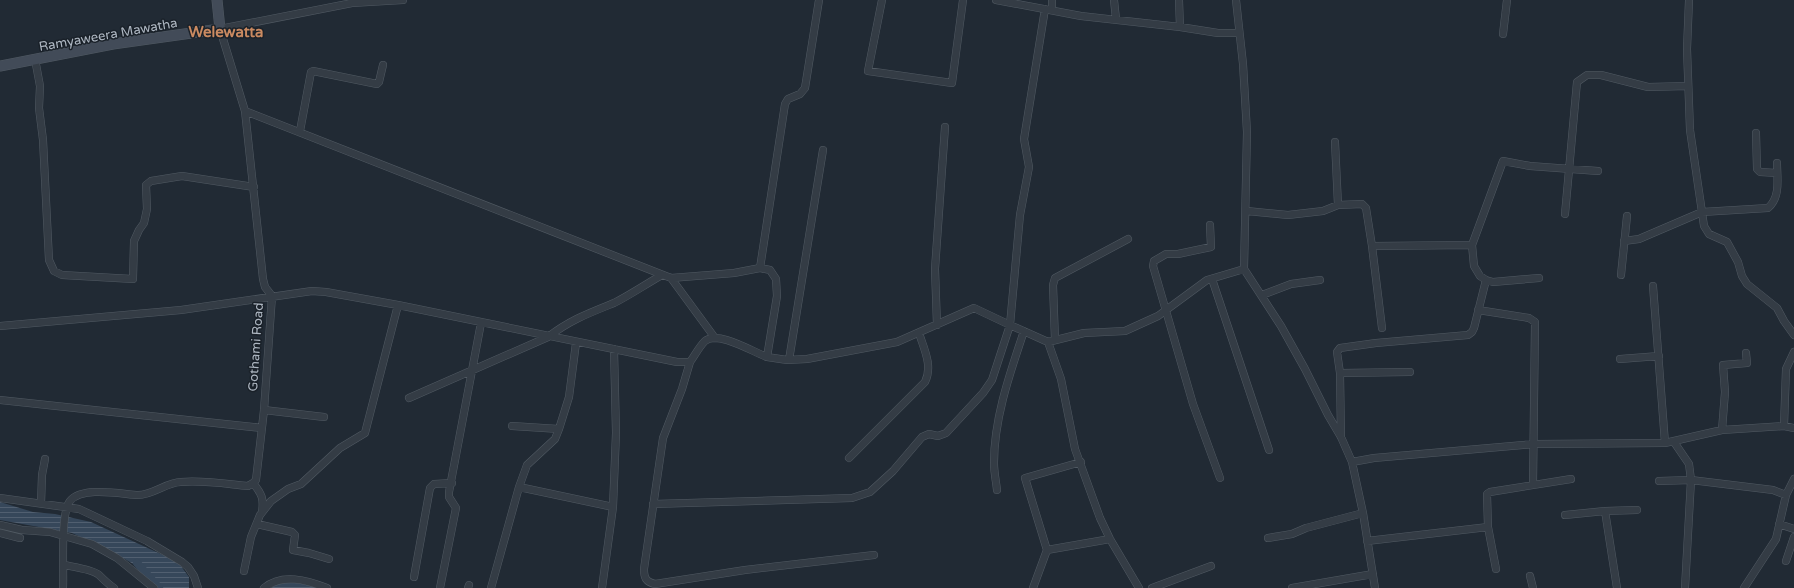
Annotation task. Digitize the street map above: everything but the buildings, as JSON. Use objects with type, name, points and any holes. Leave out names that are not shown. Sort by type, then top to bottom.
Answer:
[{"type":"street","name":"Gothami Road","points":[[217,0],[220,29],[245,111],[263,279],[265,286],[272,296],[264,410],[256,480],[253,484]]},
{"type":"street","points":[[220,29],[352,3],[403,0]]},
{"type":"street","points":[[760,268],[785,104],[788,99],[800,94],[805,88],[819,0]]},
{"type":"street","points":[[882,0],[868,71],[952,83],[963,0]]},
{"type":"street","points":[[996,0],[1081,16],[1116,19],[1218,33],[1239,34]]},
{"type":"street","points":[[654,504],[852,498],[870,492],[893,471],[922,436],[929,434],[938,436],[946,433],[983,393],[992,380],[1010,324],[1020,215],[1029,167],[1024,139],[1052,0]]},
{"type":"street","points":[[1114,0],[1116,19]]},
{"type":"street","points":[[1180,0],[1180,27]]},
{"type":"street","points":[[1236,0],[1243,64],[1247,125],[1247,211],[1244,269],[1250,280],[1262,295],[1305,369],[1328,415],[1342,437],[1352,462],[1363,513],[1375,588]]},
{"type":"street","points":[[1503,34],[1507,0]]},
{"type":"street","points":[[1689,0],[1687,49],[1690,130],[1704,226],[1708,234],[1727,242],[1738,262],[1742,276],[1747,284],[1777,308],[1794,335]]},
{"type":"street","name":"Ramyaweera Mawatha","points":[[0,66],[113,44],[220,29]]},
{"type":"street","points":[[35,59],[40,86],[39,108],[43,140],[49,260],[54,271],[62,275],[133,279],[134,241],[144,223],[147,209],[146,185],[151,181],[182,176],[254,187]]},
{"type":"street","points":[[300,131],[311,72],[313,71],[377,84],[380,82],[383,65]]},
{"type":"street","points":[[1565,214],[1577,82],[1587,75],[1601,75],[1648,87],[1688,86]]},
{"type":"street","points":[[245,111],[300,131],[671,278],[734,273],[760,268],[770,270],[776,279],[777,296],[767,357]]},
{"type":"street","points":[[937,325],[934,269],[945,127]]},
{"type":"street","points":[[1756,133],[1757,169],[1760,172],[1777,173]]},
{"type":"street","points":[[1335,142],[1338,205]]},
{"type":"street","points":[[789,360],[823,150]]},
{"type":"street","points":[[1539,278],[1493,282],[1480,276],[1474,266],[1472,245],[1503,162],[1530,166],[1598,171]]},
{"type":"street","points":[[1624,241],[1639,239],[1702,212],[1768,208],[1773,203],[1777,192],[1777,163]]},
{"type":"street","points":[[1247,211],[1288,216],[1323,211],[1338,205],[1362,204],[1366,208],[1382,328]]},
{"type":"street","points":[[1621,275],[1626,216]]},
{"type":"street","points":[[1210,225],[1211,247],[1178,254],[1166,254],[1154,261],[1154,266],[1193,404],[1220,478]]},
{"type":"street","points":[[1128,239],[1055,278],[1053,285],[1051,341],[1061,379],[1075,449],[1081,462],[1100,518],[1110,539],[1139,588]]},
{"type":"street","points":[[1372,246],[1472,245]]},
{"type":"street","points":[[874,555],[745,570],[655,584],[648,582],[644,578],[644,569],[663,438],[682,389],[690,362],[706,340],[724,338],[767,357],[789,360],[807,359],[897,342],[974,308],[1024,331],[1051,341],[1084,333],[1124,331],[1166,312],[1207,280],[1244,269]]},
{"type":"street","points":[[409,398],[548,337],[563,325],[615,302],[662,275]]},
{"type":"street","points":[[671,278],[715,338]]},
{"type":"street","points":[[1212,279],[1269,450]]},
{"type":"street","points":[[1262,295],[1291,284],[1320,280]]},
{"type":"street","points":[[1342,437],[1340,373],[1337,352],[1340,348],[1382,342],[1468,335],[1472,332],[1486,280]]},
{"type":"street","points":[[1653,286],[1666,443]]},
{"type":"street","points":[[0,326],[181,310],[312,291],[326,292],[398,305],[576,343],[677,362],[690,362]]},
{"type":"street","points":[[244,571],[251,537],[262,513],[271,501],[288,489],[301,484],[340,448],[365,433],[398,305]]},
{"type":"street","points":[[1478,310],[1529,318],[1535,322],[1533,485]]},
{"type":"street","points":[[440,588],[456,508],[449,497],[481,322]]},
{"type":"street","points":[[997,490],[994,463],[996,433],[1010,373],[1024,331]]},
{"type":"street","points":[[849,458],[925,382],[928,375],[929,365],[919,333]]},
{"type":"street","points":[[491,588],[519,487],[527,465],[555,439],[559,430],[569,397],[576,343]]},
{"type":"street","points":[[602,588],[613,507],[616,433],[614,349]]},
{"type":"street","points":[[1784,426],[1786,369],[1794,352]]},
{"type":"street","points":[[1722,430],[1725,392],[1723,366],[1747,363],[1746,353]]},
{"type":"street","points":[[1620,359],[1659,356]]},
{"type":"street","points":[[1340,373],[1410,372]]},
{"type":"street","points":[[0,400],[262,428]]},
{"type":"street","points":[[264,410],[324,417]]},
{"type":"street","points":[[512,426],[559,430]]},
{"type":"street","points":[[1352,462],[1374,458],[1534,444],[1666,443],[1722,430],[1784,426],[1794,428]]},
{"type":"street","points":[[1674,442],[1689,464],[1691,480],[1685,588]]},
{"type":"street","points":[[41,504],[42,475],[45,459]]},
{"type":"street","points":[[1034,588],[1047,550],[1025,478],[1081,462]]},
{"type":"street","points":[[1496,569],[1488,527],[1487,494],[1490,492],[1571,479]]},
{"type":"street","points":[[1744,588],[1776,539],[1786,495],[1794,479]]},
{"type":"street","points":[[1659,481],[1691,480],[1773,490],[1786,495]]},
{"type":"street","points":[[63,588],[64,534],[67,509],[70,501],[79,494],[93,492],[140,495],[180,482],[248,486],[253,484],[264,500],[262,513]]},
{"type":"street","points":[[414,577],[430,488],[434,484],[452,483]]},
{"type":"street","points":[[519,487],[613,507]]},
{"type":"street","points":[[0,498],[67,509],[79,509],[147,541],[188,567],[194,576],[198,588]]},
{"type":"street","points":[[1564,515],[1637,510]]},
{"type":"street","points":[[1605,511],[1617,588]]},
{"type":"street","points":[[1268,538],[1292,534],[1306,528],[1363,513]]},
{"type":"street","points":[[257,524],[292,532],[295,535],[293,550],[310,552],[329,559]]},
{"type":"street","points":[[1779,524],[1794,529]]},
{"type":"street","points":[[0,525],[22,530],[64,534],[92,544],[117,558],[154,588]]},
{"type":"street","points":[[1367,541],[1488,527]]},
{"type":"street","points":[[0,533],[20,538]]},
{"type":"street","points":[[1786,561],[1794,537]]},
{"type":"street","points":[[1047,550],[1110,539]]},
{"type":"street","points":[[64,565],[83,569],[99,575],[101,580],[114,588]]},
{"type":"street","points":[[1152,588],[1211,566]]},
{"type":"street","points":[[1292,588],[1373,574]]},
{"type":"street","points":[[1530,576],[1533,588]]},
{"type":"street","points":[[264,588],[275,582],[295,579],[311,582],[327,588]]},
{"type":"water","points":[[0,502],[33,512],[55,514],[91,522],[178,562],[189,577],[189,588],[162,588],[150,574],[118,555],[72,533],[0,520]]},
{"type":"water","points":[[281,582],[311,584],[320,588],[271,588]]},
{"type":"waterway","points":[[137,563],[159,588]]},
{"type":"district","name":"Welewatta","points":[[226,32]]}]
